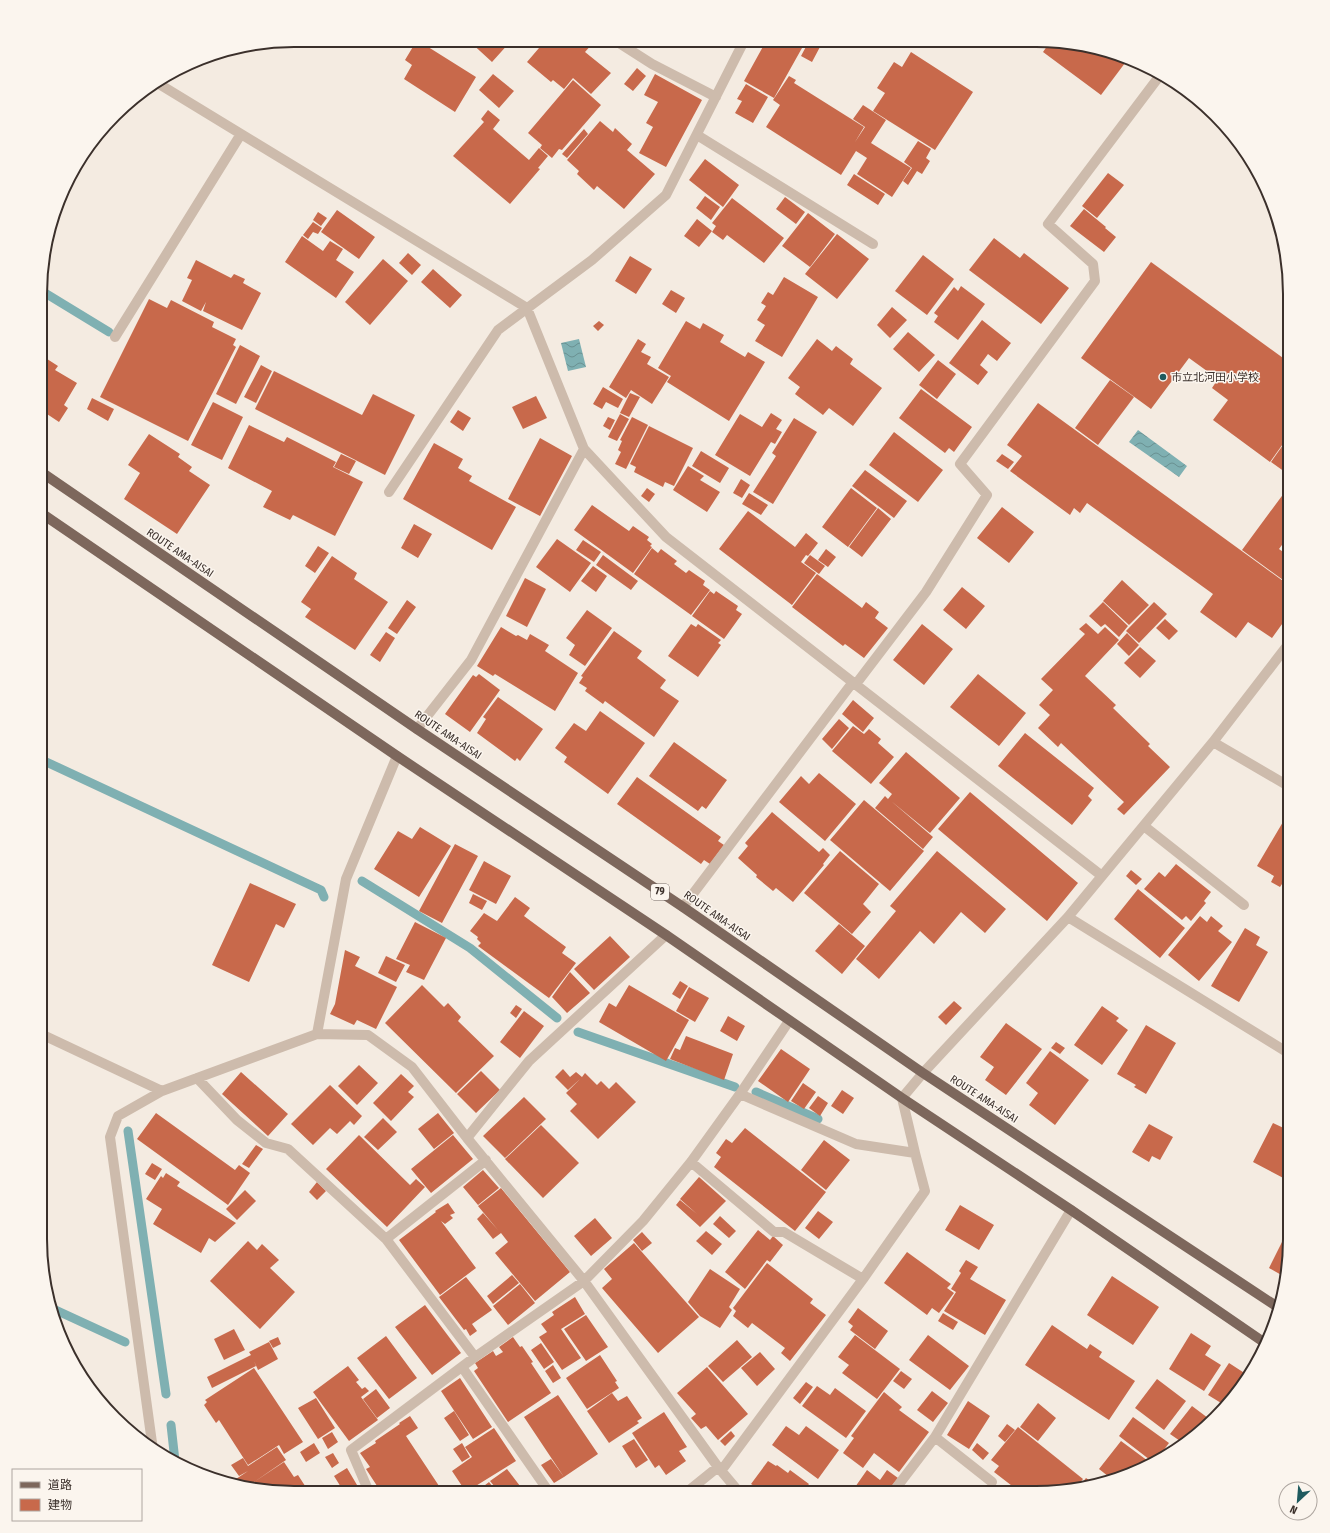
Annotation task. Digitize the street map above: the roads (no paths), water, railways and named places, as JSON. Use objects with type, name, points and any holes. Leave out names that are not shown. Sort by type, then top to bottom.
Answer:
[{"type":"main road","name":"ROUTE AMA-AISAI","points":[[47,476],[417,729],[683,908],[922,1073],[1274,1305]]},
{"type":"main road","points":[[47,517],[397,756],[666,935],[789,1021],[1070,1210],[1261,1341]]},
{"type":"street","points":[[625,47],[652,64],[716,97]]},
{"type":"street","points":[[389,492],[498,330],[592,260],[666,195],[741,47]]},
{"type":"street","points":[[683,908],[854,683],[926,592],[987,495],[960,464],[1095,281],[1093,264],[1048,224],[1157,79]]},
{"type":"street","points":[[162,86],[527,308],[584,449],[666,537],[1102,876]]},
{"type":"street","points":[[115,337],[241,134]]},
{"type":"street","points":[[697,135],[873,244]]},
{"type":"street","points":[[417,729],[471,660],[584,449]]},
{"type":"street","points":[[696,1486],[720,1469],[863,1279],[925,1191],[902,1098],[922,1073],[1068,917],[1213,742],[1283,651]]},
{"type":"street","points":[[1213,742],[1283,783]]},
{"type":"street","points":[[317,1034],[346,879],[397,756]]},
{"type":"street","points":[[1144,826],[1244,905]]},
{"type":"street","points":[[1068,917],[1283,1050]]},
{"type":"street","points":[[468,1138],[529,1061],[666,935]]},
{"type":"street","points":[[366,1486],[351,1450],[475,1357],[584,1281],[643,1221],[691,1162],[740,1094],[789,1021]]},
{"type":"street","points":[[152,1440],[110,1137],[118,1116],[162,1091],[317,1034],[368,1035],[412,1067],[584,1281],[720,1469],[734,1486]]},
{"type":"street","points":[[47,1037],[162,1091]]},
{"type":"street","points":[[197,1078],[237,1120],[266,1143],[288,1149],[386,1239],[475,1357]]},
{"type":"street","points":[[740,1094],[856,1144],[915,1153]]},
{"type":"street","points":[[386,1239],[486,1160]]},
{"type":"street","points":[[691,1162],[774,1232],[784,1232],[863,1279]]},
{"type":"street","points":[[898,1486],[935,1437],[1070,1210]]},
{"type":"street","points":[[462,1367],[545,1486]]},
{"type":"street","points":[[935,1437],[992,1482]]},
{"type":"water","points":[[579,339],[586,367],[568,371],[561,343]]},
{"type":"water","points":[[1138,430],[1187,466],[1179,477],[1129,442]]},
{"type":"waterway","points":[[47,294],[109,332]]},
{"type":"waterway","points":[[47,762],[321,890],[324,897]]},
{"type":"waterway","points":[[362,881],[470,948],[557,1018]]},
{"type":"waterway","points":[[578,1032],[735,1087]]},
{"type":"waterway","points":[[756,1092],[818,1119]]},
{"type":"waterway","points":[[128,1131],[166,1394]]},
{"type":"waterway","points":[[58,1311],[125,1342]]},
{"type":"waterway","points":[[171,1425],[174,1455]]},
{"type":"place","name":"市立北河田小学校","points":[[1163,377]]}]
